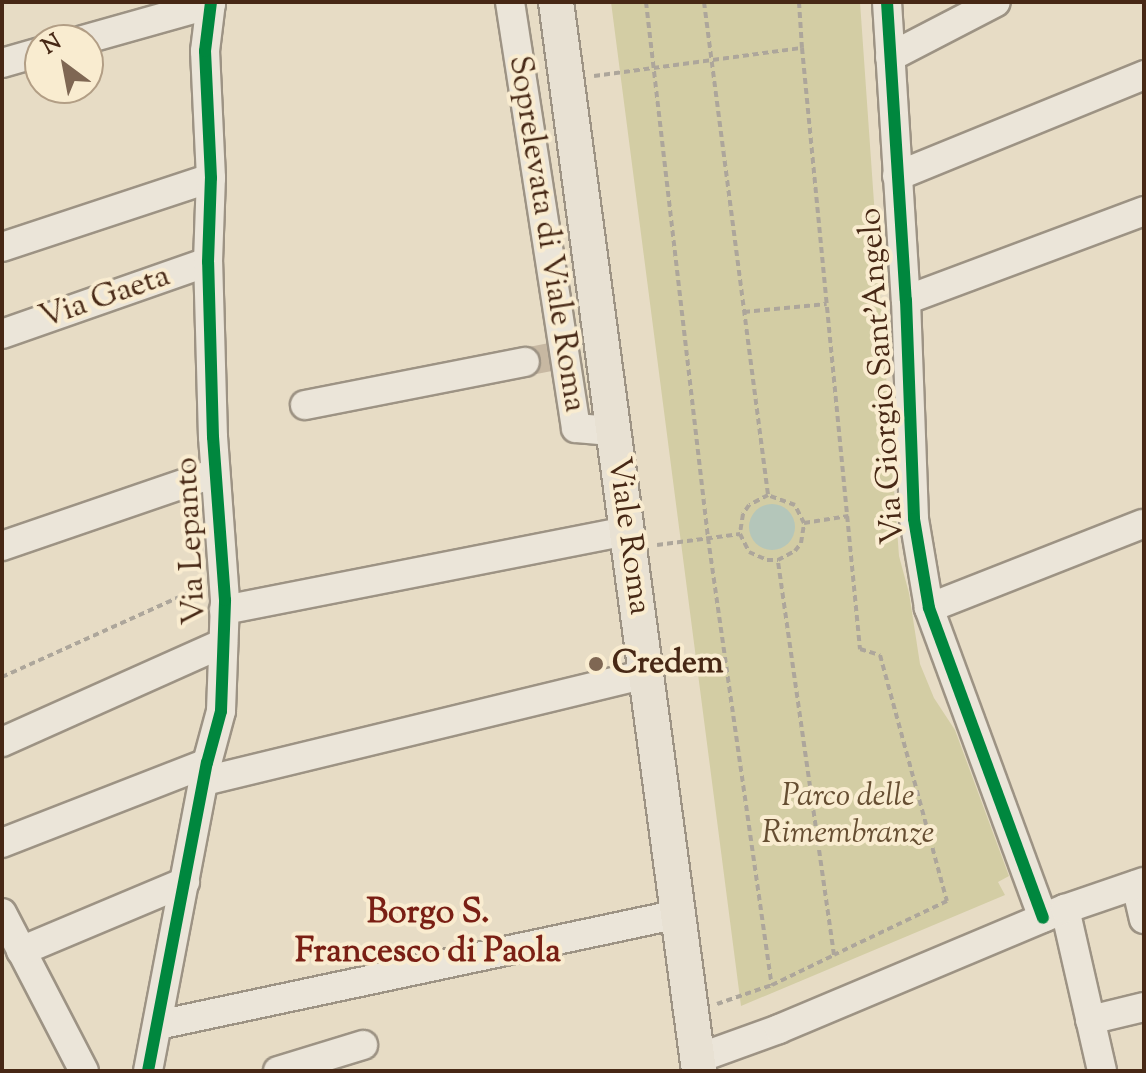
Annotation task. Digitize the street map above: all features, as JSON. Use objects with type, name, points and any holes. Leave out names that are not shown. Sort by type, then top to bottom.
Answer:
[{"type":"main road","name":"Viale Roma","points":[[556,2],[699,1064]]},
{"type":"street","name":"Soprelevata di Viale Roma","points":[[510,2],[547,358],[576,428],[614,431]]},
{"type":"street","name":"Via Giorgio Sant'Angelo","points":[[887,2],[906,300],[914,519],[929,608],[1054,913],[1090,1020],[1102,1071]]},
{"type":"street","points":[[890,57],[996,2]]},
{"type":"street","points":[[104,34],[211,3]]},
{"type":"street","name":"Via Lepanto","points":[[148,1071],[205,772],[221,711],[224,610],[215,473],[208,262],[211,178],[205,51],[211,3]]},
{"type":"street","points":[[2,63],[24,57]]},
{"type":"street","points":[[897,176],[1144,75]]},
{"type":"street","points":[[2,247],[211,178]]},
{"type":"street","points":[[906,300],[1144,211]]},
{"type":"street","name":"Via Gaeta","points":[[2,334],[208,262]]},
{"type":"street","points":[[305,405],[602,349]]},
{"type":"street","points":[[2,546],[215,473]]},
{"type":"street","points":[[929,608],[1142,524]]},
{"type":"street","points":[[224,610],[630,540]]},
{"type":"street","points":[[2,742],[223,643]]},
{"type":"street","points":[[2,843],[205,772],[645,674]]},
{"type":"street","points":[[21,951],[185,882]]},
{"type":"street","points":[[699,1064],[1054,913],[1140,884],[1144,919]]},
{"type":"street","points":[[2,913],[84,1071]]},
{"type":"street","points":[[158,1025],[679,914]]},
{"type":"street","points":[[1090,1020],[1144,1007]]},
{"type":"street","points":[[278,1071],[363,1045]]},
{"type":"path","points":[[646,2],[708,538],[772,985]]},
{"type":"path","points":[[704,2],[768,495]]},
{"type":"path","points":[[693,1014],[772,985],[947,901],[880,655],[860,649],[799,2]]},
{"type":"path","points":[[567,79],[802,48]]},
{"type":"path","points":[[744,312],[827,304]]},
{"type":"path","points":[[768,495],[795,505],[804,523],[801,543],[787,557],[778,560],[767,560],[749,552],[740,534],[740,524],[749,505],[768,495]]},
{"type":"path","points":[[804,523],[848,516]]},
{"type":"path","points":[[630,540],[740,534]]},
{"type":"path","points":[[778,560],[834,955]]},
{"type":"path","points":[[2,677],[223,578]]},
{"type":"green space","name":"Parco delle Rimembranze","points":[[611,2],[860,2],[890,432],[882,433],[883,450],[891,450],[899,556],[909,593],[920,664],[934,698],[955,730],[1009,876],[998,882],[1005,895],[741,1006]]},
{"type":"shaded area","points":[[772,504],[788,511],[795,527],[788,543],[772,550],[756,543],[749,527],[756,511]]},
{"type":"tunnel","points":[[525,362],[551,357]]},
{"type":"cycle path","points":[[148,1071],[207,763],[221,711],[225,600],[213,437],[208,262],[211,178],[205,51],[211,2]]},
{"type":"cycle path","points":[[887,2],[906,300],[914,519],[929,608],[1043,918]]},
{"type":"place","name":"Credem","points":[[596,664]]},
{"type":"district","name":"Borgo S. Francesco di Paola","points":[[428,932]]}]
